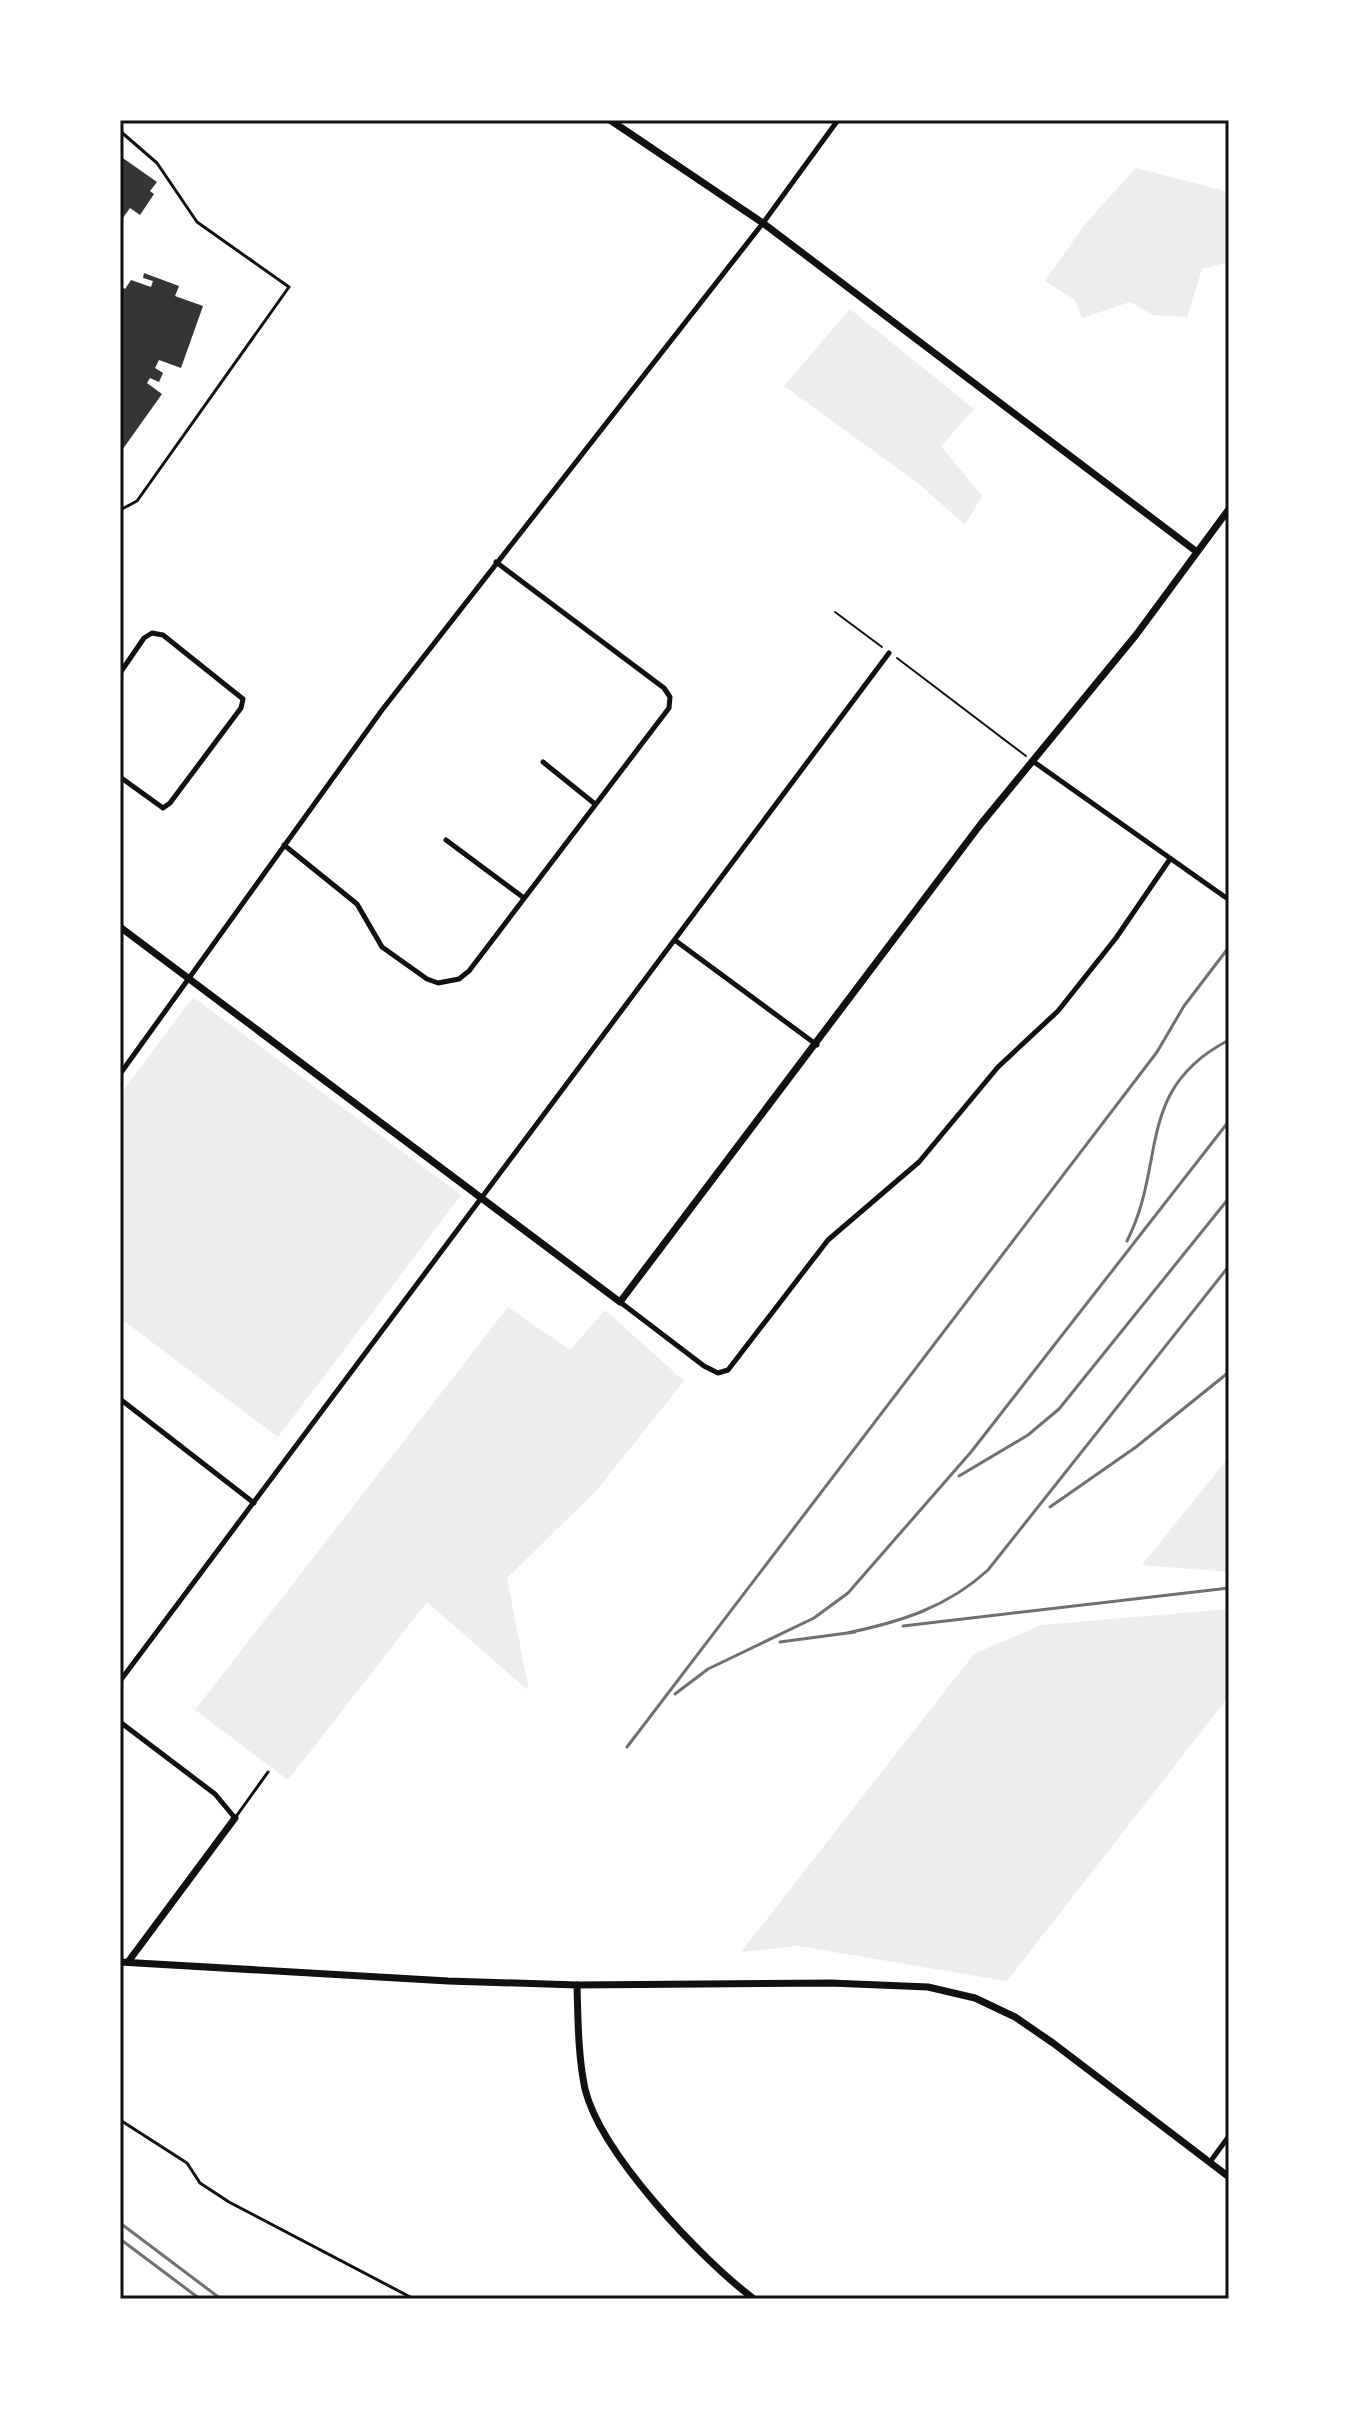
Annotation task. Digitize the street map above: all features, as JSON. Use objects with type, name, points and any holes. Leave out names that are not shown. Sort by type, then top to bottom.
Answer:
[{"type":"street","points":[[610,120],[763,223],[1197,552]]},
{"type":"street","points":[[120,1074],[284,845],[496,562],[763,223],[838,120]]},
{"type":"street","points":[[620,1302],[817,1046],[980,825],[1034,762],[1229,509]]},
{"type":"street","points":[[284,845],[357,904],[382,947],[427,979],[438,983],[459,979],[469,971],[669,708],[670,697],[664,688],[496,562]]},
{"type":"street","points":[[120,673],[144,638],[152,633],[163,635],[243,699],[241,708],[170,803],[163,808],[154,805],[120,777]]},
{"type":"street","points":[[120,1681],[889,653]]},
{"type":"street","points":[[543,762],[595,804]]},
{"type":"street","points":[[1034,762],[1225,897]]},
{"type":"street","points":[[446,840],[524,898]]},
{"type":"street","points":[[120,927],[485,1197],[704,1366],[718,1373],[728,1370],[828,1240],[919,1162],[998,1067],[1058,1011],[1116,938],[1170,859]]},
{"type":"street","points":[[676,941],[817,1046]]},
{"type":"street","points":[[120,1399],[254,1503]]},
{"type":"street","points":[[120,1722],[215,1794],[235,1818],[124,1962]]},
{"type":"street","points":[[124,1962],[448,1981],[577,1985],[830,1983],[928,1987],[975,1998],[1015,2017],[1229,2177]]},
{"type":"street","points":[[577,1985],[586,2091],[602,2129],[673,2222],[754,2299]]},
{"type":"street","points":[[1210,2162],[1229,2136]]},
{"type":"lane","points":[[120,131],[157,163],[197,222],[289,287],[137,501],[120,510]]},
{"type":"lane","points":[[235,1818],[268,1772]]},
{"type":"lane","points":[[120,2120],[187,2163],[200,2183],[229,2202],[414,2299]]},
{"type":"path","points":[[835,612],[1034,762]]},
{"type":"shaded area","points":[[1136,168],[1229,192],[1229,262],[1202,269],[1187,317],[1153,315],[1130,302],[1082,318],[1075,300],[1045,281],[1086,223]]},
{"type":"shaded area","points":[[850,309],[974,409],[941,446],[982,496],[965,525],[919,484],[784,386]]},
{"type":"shaded area","points":[[193,997],[461,1195],[278,1437],[120,1318],[120,1095]]},
{"type":"shaded area","points":[[508,1307],[570,1350],[605,1310],[684,1381],[595,1492],[507,1578],[529,1691],[427,1602],[288,1780],[195,1710]]},
{"type":"shaded area","points":[[1229,1457],[1229,1572],[1142,1565]]},
{"type":"shaded area","points":[[1229,1609],[1229,1696],[1007,1981],[798,1946],[741,1952],[974,1654],[1041,1625]]},
{"type":"building","points":[[120,156],[157,182],[150,191],[154,194],[140,215],[130,208],[120,222]]},
{"type":"building","points":[[144,273],[179,286],[175,296],[203,306],[181,368],[159,360],[155,368],[163,373],[159,382],[150,378],[147,383],[162,394],[120,453],[120,286],[125,289],[131,280],[151,287],[153,281],[143,278]]},
{"type":"railway","points":[[627,1747],[1157,1052],[1184,1006],[1229,947]]},
{"type":"railway","points":[[1127,1241],[1139,1212],[1157,1130],[1166,1105],[1179,1081],[1199,1060],[1229,1040]]},
{"type":"railway","points":[[675,1694],[708,1669],[814,1618],[848,1593],[971,1452],[1229,1121]]},
{"type":"railway","points":[[959,1476],[1028,1435],[1059,1409],[1229,1198]]},
{"type":"railway","points":[[847,1633],[886,1624],[940,1603],[988,1570],[1229,1266]]},
{"type":"railway","points":[[1050,1507],[1136,1447],[1229,1372]]},
{"type":"railway","points":[[903,1626],[1229,1588]]},
{"type":"railway","points":[[780,1642],[855,1632]]},
{"type":"railway","points":[[120,2223],[221,2299]]},
{"type":"railway","points":[[120,2239],[200,2299]]}]
